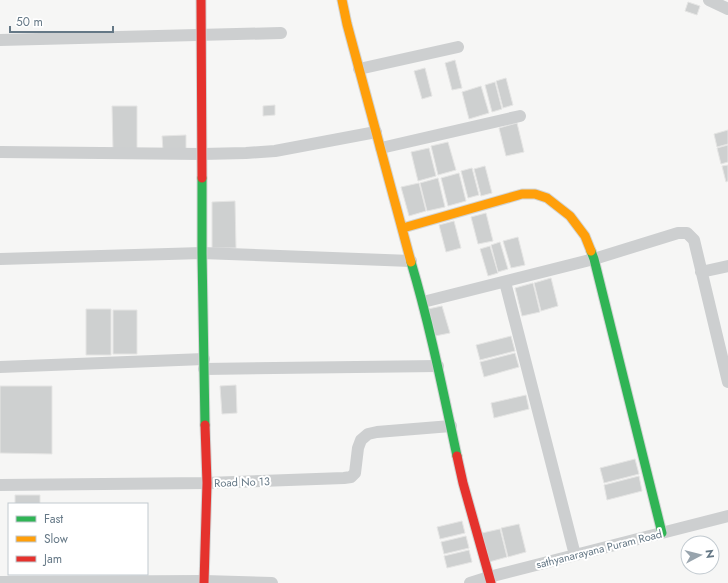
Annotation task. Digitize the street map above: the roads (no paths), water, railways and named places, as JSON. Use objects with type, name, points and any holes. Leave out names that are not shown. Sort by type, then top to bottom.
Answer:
[{"type":"street","points":[[201,0],[202,253],[207,483],[204,582]]},
{"type":"street","points":[[342,0],[359,69],[423,302],[463,483],[490,580]]},
{"type":"street","points":[[709,0],[728,9]]},
{"type":"street","points":[[0,40],[281,33]]},
{"type":"street","points":[[359,69],[458,46]]},
{"type":"street","points":[[381,148],[520,116]]},
{"type":"street","points":[[0,152],[202,154],[275,151],[376,132]]},
{"type":"street","points":[[403,228],[522,194],[535,194],[547,198],[570,216],[585,236],[594,259],[662,533]]},
{"type":"street","points":[[423,302],[594,259],[678,233],[687,233],[694,240],[701,272],[724,346],[728,382]]},
{"type":"street","points":[[0,259],[202,253],[411,261]]},
{"type":"street","points":[[701,272],[728,266]]},
{"type":"street","points":[[505,282],[575,555]]},
{"type":"street","points":[[0,367],[204,364],[438,366]]},
{"type":"street","name":"Road No 13","points":[[0,485],[207,483],[344,478],[351,477],[355,473],[359,444],[368,434],[451,426]]},
{"type":"street","name":"sathyanarayana Puram Road","points":[[470,583],[490,580],[575,555],[728,516]]},
{"type":"street","points":[[0,582],[272,583]]}]
